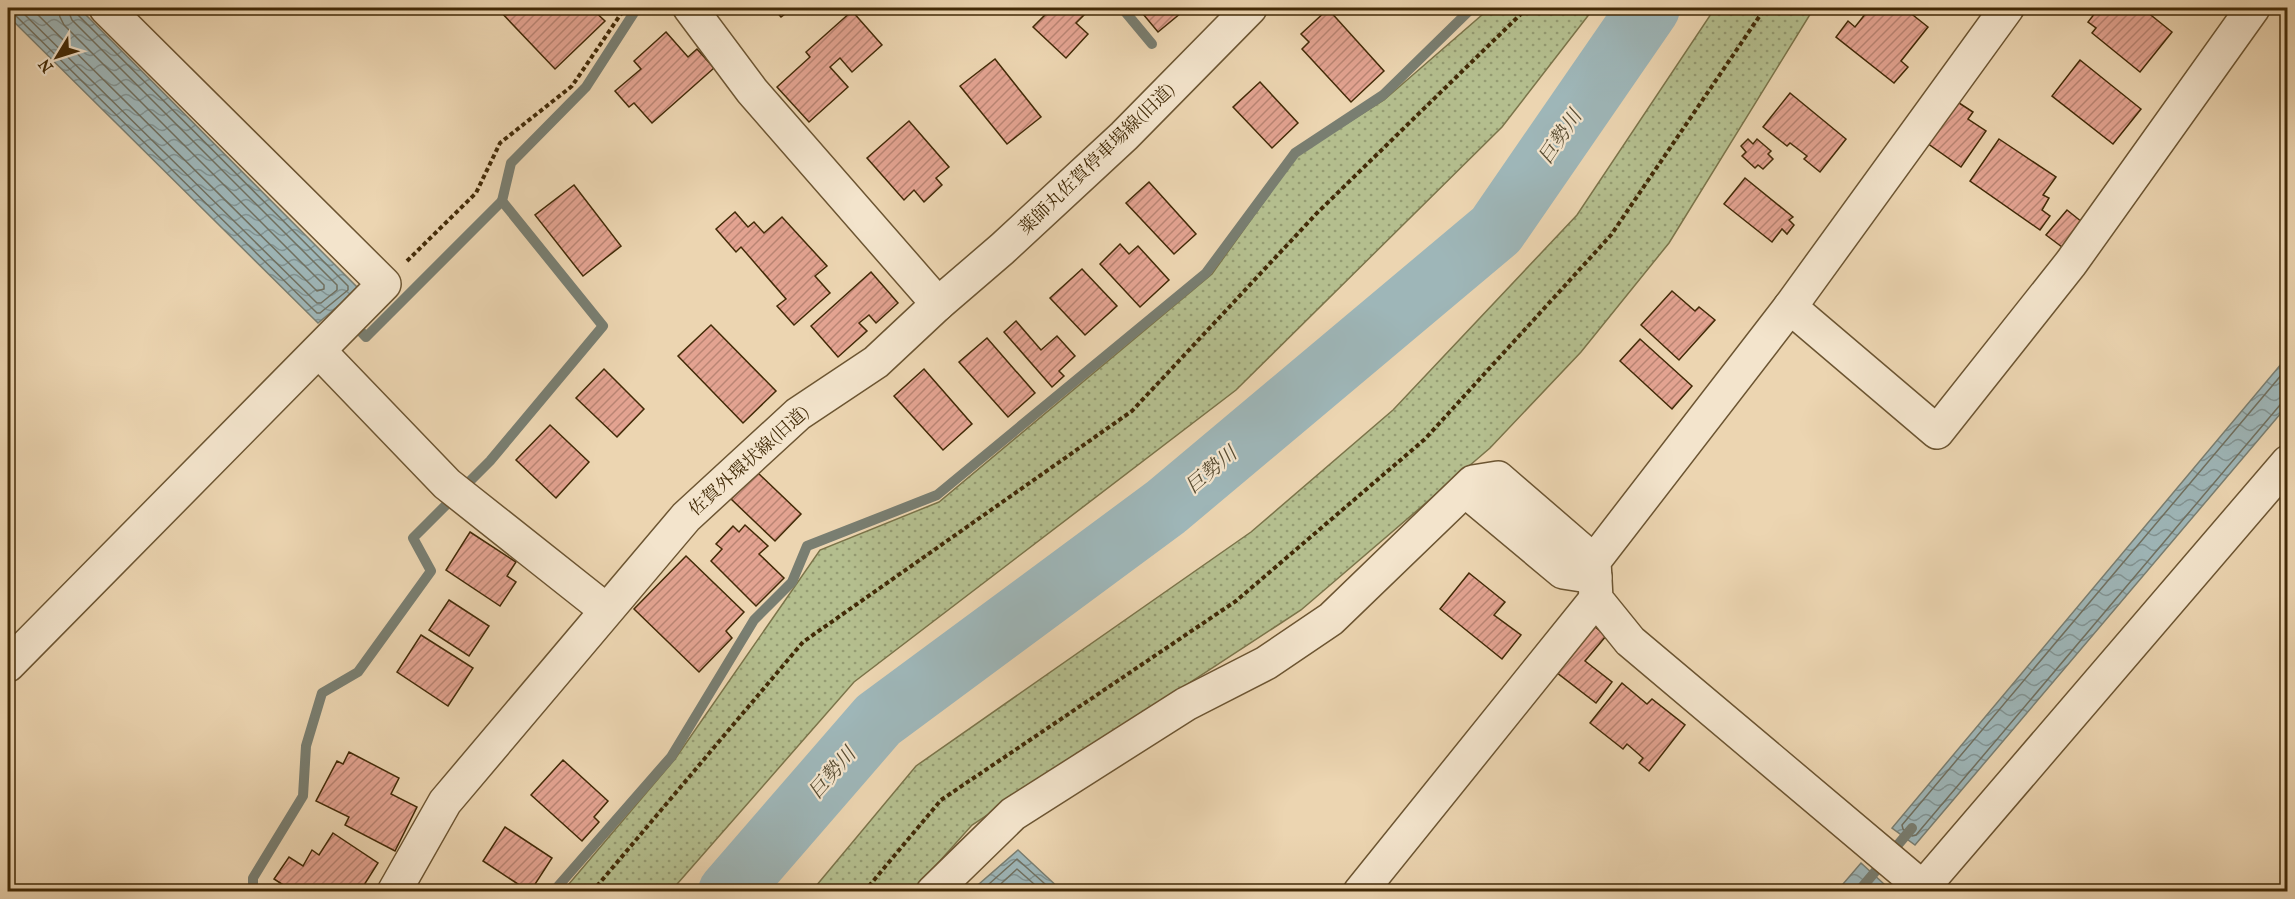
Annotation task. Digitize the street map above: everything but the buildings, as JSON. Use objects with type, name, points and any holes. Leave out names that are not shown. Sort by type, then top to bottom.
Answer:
[{"type":"street","points":[[8,665],[384,284],[106,8]]},
{"type":"street","points":[[690,8],[752,91],[938,304]]},
{"type":"street","name":"薬師丸佐賀停車場線(旧道)","points":[[938,304],[1002,249],[1124,136],[1250,8]]},
{"type":"street","points":[[1360,891],[1595,579],[2007,8]]},
{"type":"street","points":[[1790,307],[1937,432],[2071,263],[2253,8]]},
{"type":"street","name":"佐賀外環状線(旧道)","points":[[394,891],[445,802],[686,517],[798,414],[876,362],[938,304]]},
{"type":"street","points":[[340,330],[458,494],[606,610]]},
{"type":"street","points":[[933,891],[1013,814],[1186,704],[1266,663],[1331,619],[1473,482],[1498,478],[1595,579],[1630,641],[1886,857],[1920,889],[2288,462]]},
{"type":"street","points":[[1466,491],[1563,572],[1595,579]]},
{"type":"path","points":[[384,284],[476,193],[500,143],[572,86],[625,8]]},
{"type":"path","points":[[592,891],[803,642],[1132,411],[1317,213],[1527,8]]},
{"type":"path","points":[[864,891],[941,800],[1236,601],[1425,439],[1611,235],[1765,8]]},
{"type":"green space","points":[[1490,8],[1594,8],[1502,127],[1236,390],[854,682],[671,891],[563,891],[675,759],[820,550],[939,502],[1212,274],[1298,154],[1384,100]]},
{"type":"green space","points":[[1715,8],[1814,8],[1669,243],[1581,352],[1490,448],[1301,610],[972,825],[913,891],[811,892],[916,766],[1251,532],[1393,410],[1577,215]]},
{"type":"water","points":[[8,8],[79,8],[359,289],[318,323],[8,16]]},
{"type":"water","points":[[2287,357],[2287,406],[1915,845],[1892,828]]},
{"type":"water","points":[[1018,850],[1062,891],[971,891]]},
{"type":"water","points":[[1861,863],[1884,884],[1878,891],[1837,891]]},
{"type":"waterway","points":[[253,892],[253,878],[303,796],[306,746],[322,693],[358,672],[431,571],[413,538],[490,461],[603,326],[502,201],[511,163],[586,87],[637,8]]},
{"type":"waterway","points":[[1122,8],[1152,44]]},
{"type":"waterway","points":[[553,892],[671,757],[754,620],[792,582],[807,546],[937,495],[1206,273],[1295,153],[1383,95],[1472,8]]},
{"type":"waterway","name":"巨勢川","points":[[729,892],[878,720],[1166,507],[1496,230],[1649,8]]},
{"type":"waterway","points":[[351,321],[366,337],[502,201]]},
{"type":"waterway","points":[[1858,892],[1912,828]]}]
